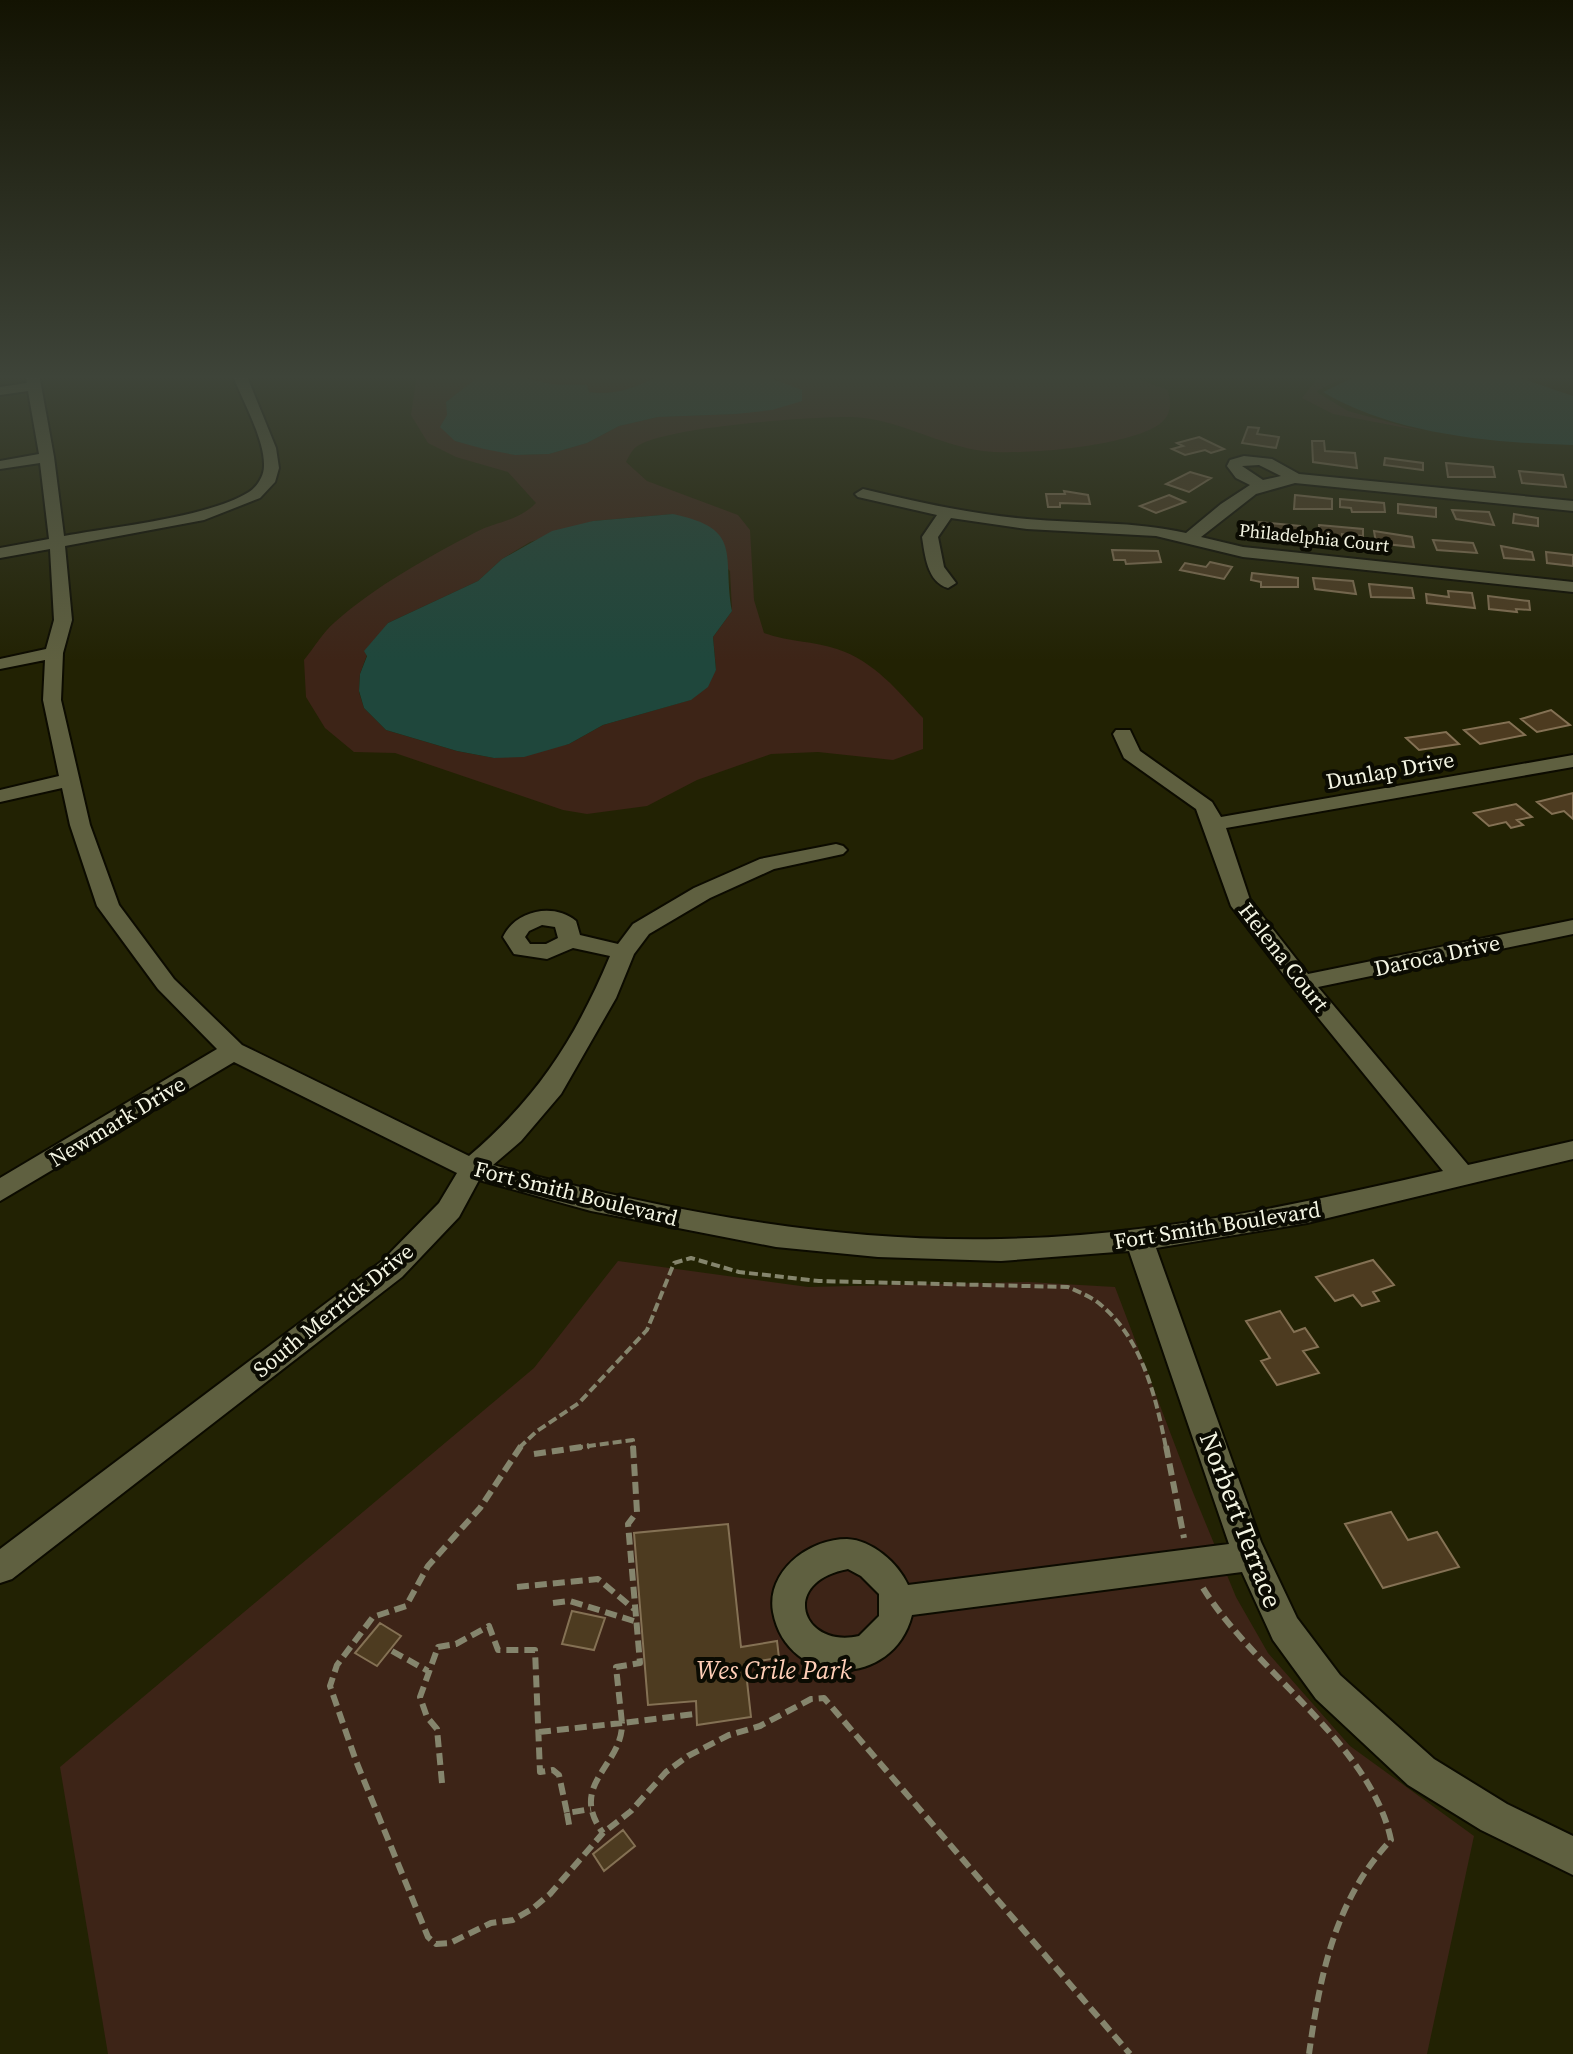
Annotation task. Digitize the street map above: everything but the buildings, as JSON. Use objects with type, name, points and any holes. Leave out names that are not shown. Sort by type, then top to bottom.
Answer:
[{"type":"street","name":"Fort Smith Boulevard","points":[[49,470],[63,620],[54,653],[52,700],[80,825],[108,906],[166,984],[233,1051],[472,1169],[591,1201],[776,1237],[878,1246],[1001,1250],[1139,1240],[1307,1213],[1573,1150]]},
{"type":"street","points":[[0,553],[204,515],[255,495],[267,482],[271,470]]},
{"type":"street","points":[[1237,470],[1259,484]]},
{"type":"street","points":[[1280,470],[1295,478]]},
{"type":"street","points":[[1190,538],[1259,484],[1295,478],[1573,506]]},
{"type":"street","name":"Philadelphia Court","points":[[863,494],[947,513],[1027,524],[1156,531],[1243,552],[1573,587]]},
{"type":"street","points":[[947,513],[930,537],[936,568],[948,583]]},
{"type":"street","points":[[0,664],[54,653]]},
{"type":"street","name":"Helena Court","points":[[1123,734],[1131,754],[1205,806],[1214,824],[1239,901],[1302,983],[1463,1177]]},
{"type":"street","name":"Dunlap Drive","points":[[1214,824],[1573,761]]},
{"type":"street","points":[[0,796],[69,780]]},
{"type":"street","name":"South Merrick Drive","points":[[0,1568],[392,1269],[449,1210],[472,1169],[512,1134],[552,1088],[604,998],[623,952],[641,929],[702,893],[768,864],[836,850]]},
{"type":"street","name":"Daroca Drive","points":[[1302,983],[1573,927]]},
{"type":"street","points":[[569,940],[623,952]]},
{"type":"street","name":"Newmark Drive","points":[[0,1191],[233,1051]]},
{"type":"street","name":"Norbert Terrace","points":[[1139,1240],[1251,1556],[1285,1629],[1328,1687],[1421,1772],[1494,1817],[1573,1856]]},
{"type":"street","points":[[896,1602],[1251,1556]]},
{"type":"path","points":[[1130,2054],[824,1698],[811,1699],[760,1726],[729,1735],[688,1756],[666,1772],[631,1811],[603,1833],[550,1894],[532,1909],[513,1920],[491,1923],[450,1943],[436,1944],[428,1937],[401,1878],[330,1686],[337,1665],[373,1617],[406,1606],[428,1566],[480,1508],[516,1451],[537,1431],[579,1403],[647,1330],[674,1263],[691,1258],[739,1272],[819,1281],[1059,1287],[1082,1291],[1115,1315],[1152,1382],[1184,1538]]},
{"type":"path","points":[[534,1454],[633,1440],[637,1512],[628,1524],[640,1663],[616,1667],[621,1740],[600,1771],[591,1809],[595,1824],[603,1833]]},
{"type":"path","points":[[517,1587],[598,1579],[636,1611]]},
{"type":"path","points":[[1197,1579],[1229,1628],[1309,1713],[1363,1777],[1391,1824],[1391,1840],[1372,1856],[1360,1875],[1335,1931],[1314,2015],[1309,2054]]},
{"type":"path","points":[[553,1603],[570,1601],[637,1622]]},
{"type":"path","points":[[442,1783],[437,1729],[427,1717],[420,1697],[438,1647],[456,1644],[489,1626],[498,1650],[535,1650],[540,1772],[553,1770],[559,1775],[570,1830]]},
{"type":"path","points":[[392,1651],[428,1671]]},
{"type":"path","points":[[539,1732],[694,1714]]},
{"type":"path","points":[[567,1813],[591,1809]]},
{"type":"green space","points":[[501,470],[635,470],[647,481],[738,515],[750,530],[754,600],[764,633],[837,649],[874,669],[923,718],[923,749],[893,760],[818,752],[771,754],[697,780],[647,806],[587,814],[563,810],[395,753],[354,752],[325,728],[306,697],[304,660],[335,622],[385,584],[476,532],[522,514],[536,503],[508,472]],"holes":[[[673,514],[730,571],[732,611],[713,637],[716,670],[690,700],[603,725],[569,744],[494,758],[457,751],[386,730],[364,708],[359,692],[360,674],[367,655],[388,623],[478,581],[502,559],[530,542],[593,521]]]},
{"type":"green space","name":"Wes Crile Park","points":[[618,1261],[808,1287],[1028,1282],[1115,1287],[1236,1597],[1268,1653],[1350,1746],[1474,1836],[1427,2054],[108,2054],[60,1767],[534,1368]]},
{"type":"water","points":[[673,514],[711,527],[720,536],[728,559],[732,611],[713,637],[716,670],[708,687],[691,700],[603,725],[569,744],[524,757],[494,758],[457,751],[386,730],[364,708],[359,691],[360,674],[367,656],[364,651],[388,623],[478,581],[502,559],[552,531],[593,521]]}]
